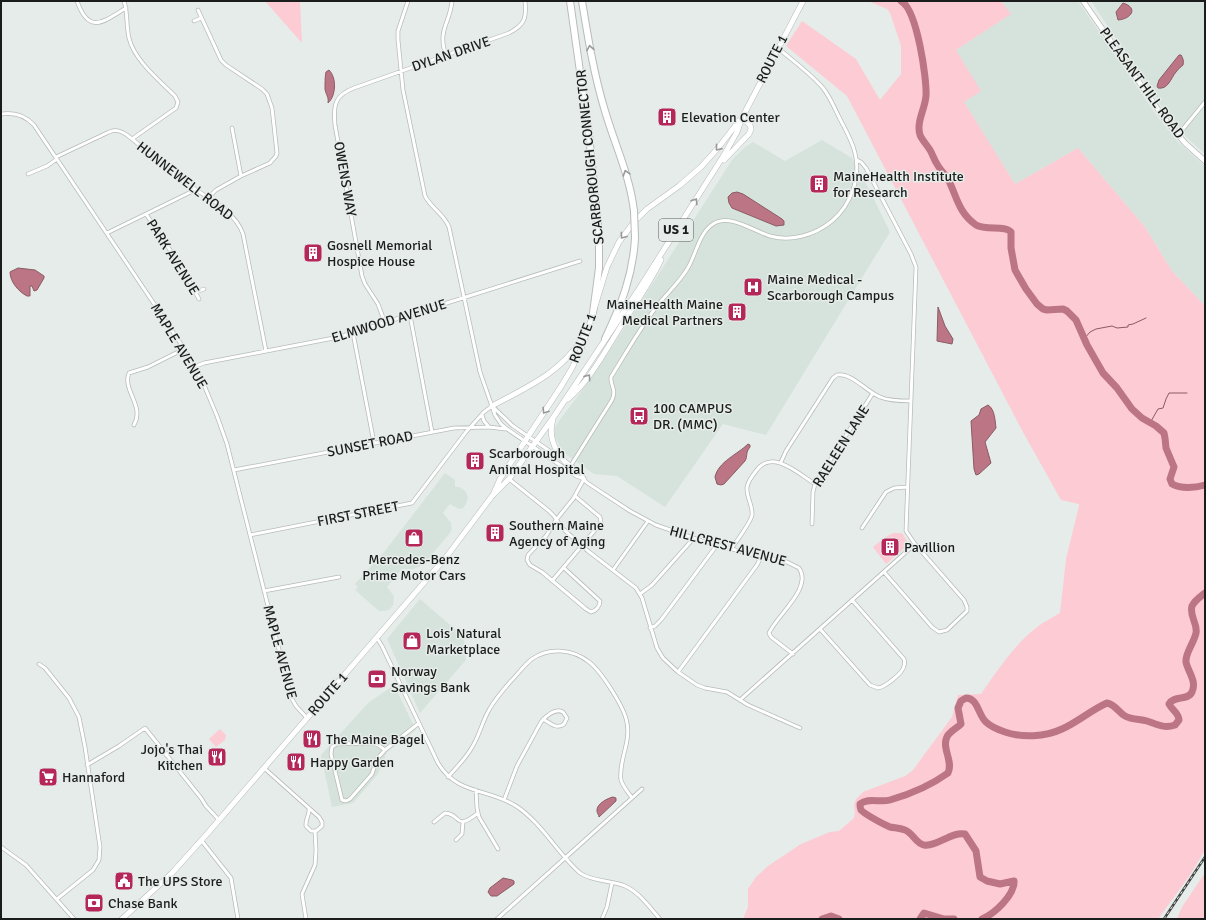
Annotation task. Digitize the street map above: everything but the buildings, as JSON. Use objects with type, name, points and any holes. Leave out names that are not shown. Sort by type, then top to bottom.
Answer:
[{"type":"highway","name":"SCARBOROUGH CONNECTOR","points":[[570,1],[589,136],[599,240],[600,268],[593,313]]},
{"type":"highway","name":"SCARBOROUGH CONNECTOR","points":[[582,1],[597,84],[609,126],[627,175],[634,211],[635,238],[628,285],[623,300],[605,339]]},
{"type":"main road","name":"ROUTE 1","points":[[122,919],[172,874],[202,840],[447,556],[492,496],[508,479],[534,444],[562,405],[637,292],[714,172],[733,140],[742,118],[803,1]]},
{"type":"main road","name":"ROUTE 1","points":[[492,496],[500,479],[572,368],[580,352],[611,257],[624,235],[647,209],[679,186],[701,167],[742,118]]},
{"type":"main road","points":[[714,172],[749,134],[751,129],[750,125],[742,118]]},
{"type":"main road","points":[[562,405],[580,388],[595,368],[648,285],[673,235]]},
{"type":"main road","points":[[492,406],[541,379],[559,366],[576,348],[589,326]]},
{"type":"main road","points":[[555,415],[552,427],[552,439],[556,450],[565,462]]},
{"type":"street","points":[[77,1],[84,17],[94,23],[99,23],[106,20],[126,8]]},
{"type":"street","points":[[124,1],[128,36],[132,48],[141,61],[175,96],[178,102],[176,108],[132,139]]},
{"type":"street","name":"DYLAN DRIVE","points":[[408,1],[398,35],[401,71],[508,34],[519,28],[525,18],[525,1]]},
{"type":"street","points":[[446,56],[442,44],[452,1]]},
{"type":"street","name":"PLEASANT HILL ROAD","points":[[1083,1],[1164,118],[1178,135],[1205,161]]},
{"type":"street","points":[[198,10],[221,60],[226,65],[265,91],[271,103],[277,148],[276,156],[267,165],[241,176],[216,190],[208,198]]},
{"type":"street","points":[[194,21],[201,18]]},
{"type":"street","points":[[568,470],[613,398],[614,390],[611,377],[656,308],[683,276],[706,229],[718,221],[727,220],[764,234],[778,237],[796,237],[815,232],[833,220],[847,204],[856,179],[857,160],[851,142],[826,93],[778,48]]},
{"type":"street","points":[[401,71],[403,90],[425,196],[430,205],[448,225],[480,372],[492,406],[497,418],[507,429],[534,444]]},
{"type":"street","name":"OWENS WAY","points":[[385,323],[378,304],[365,284],[362,276],[335,125],[334,112],[337,101],[344,92],[401,71]]},
{"type":"street","points":[[1178,135],[1205,102]]},
{"type":"street","name":"MAPLE AVENUE","points":[[1,114],[16,114],[29,120],[34,125],[184,349],[204,385],[217,416],[234,470],[291,697],[296,706],[307,718]]},
{"type":"street","points":[[232,128],[241,176]]},
{"type":"street","name":"HUNNEWELL ROAD","points":[[56,158],[115,130],[123,132],[195,190],[230,214],[243,232],[266,351]]},
{"type":"street","points":[[28,174],[47,166],[56,158]]},
{"type":"street","points":[[857,160],[866,168],[912,254],[915,264],[916,274],[905,528],[907,534],[915,544],[962,597],[967,605],[965,614],[947,630],[942,632],[935,630],[884,572]]},
{"type":"street","points":[[106,233],[195,190]]},
{"type":"street","name":"PARK AVENUE","points":[[146,214],[175,257],[199,299]]},
{"type":"street","name":"ELMWOOD AVENUE","points":[[194,367],[204,363],[331,339],[353,333],[580,261]]},
{"type":"street","points":[[196,292],[204,289]]},
{"type":"street","points":[[410,315],[432,432]]},
{"type":"street","points":[[353,333],[374,443]]},
{"type":"street","points":[[134,425],[137,420],[138,412],[129,386],[128,376],[130,373],[148,367],[184,349]]},
{"type":"street","points":[[781,462],[786,451],[835,376],[840,374],[846,376],[881,398],[888,400],[911,401]]},
{"type":"street","name":"RAELEEN LANE","points":[[812,524],[813,492],[815,484],[873,393]]},
{"type":"street","points":[[492,406],[534,444]]},
{"type":"street","name":"FIRST STREET","points":[[250,535],[412,503],[471,427],[492,406]]},
{"type":"street","points":[[482,415],[484,421],[489,427]]},
{"type":"street","name":"SUNSET ROAD","points":[[234,470],[432,432],[471,427],[507,429]]},
{"type":"street","name":"HILLCREST AVENUE","points":[[534,444],[565,462],[580,473],[584,479]]},
{"type":"street","name":"HILLCREST AVENUE","points":[[534,444],[576,476],[584,479],[598,490],[648,521],[693,538],[761,557],[792,563],[799,568],[802,574],[803,582],[800,589],[769,633],[771,637],[793,654]]},
{"type":"street","points":[[731,549],[752,516],[752,508],[747,490],[752,477],[761,465],[769,462],[781,462],[815,484]]},
{"type":"street","points":[[508,479],[549,511],[562,528],[583,546],[633,585],[640,594],[655,644],[660,654],[678,672],[701,687],[724,690],[740,700],[800,728]]},
{"type":"street","points":[[564,568],[600,601],[600,604],[596,610],[593,612],[590,611],[530,565],[527,560],[528,556],[546,536],[556,520],[575,496],[584,479]]},
{"type":"street","points":[[862,528],[886,492],[894,488],[907,487]]},
{"type":"street","points":[[552,581],[600,526],[600,517],[575,496]]},
{"type":"street","points":[[613,570],[648,521]]},
{"type":"street","points":[[640,594],[652,585],[693,538]]},
{"type":"street","points":[[740,700],[915,544]]},
{"type":"street","points":[[650,628],[662,620],[716,545]]},
{"type":"street","points":[[678,672],[758,565],[761,557]]},
{"type":"street","points":[[264,590],[339,577]]},
{"type":"street","points":[[820,629],[870,685],[878,688],[885,686],[903,669],[905,665],[904,659],[852,600]]},
{"type":"street","points":[[377,638],[438,763],[448,777],[459,785],[504,800],[524,812],[576,870],[585,876],[624,886],[633,891],[660,919]]},
{"type":"street","points":[[448,777],[471,749],[486,715],[495,700],[525,666],[542,654],[564,651],[578,655],[591,663],[624,712],[628,724],[628,735],[621,768],[621,779],[624,787],[632,798]]},
{"type":"street","points":[[39,664],[46,668],[76,710],[80,721],[99,842],[99,860],[91,872],[57,899]]},
{"type":"street","points":[[504,800],[517,766],[543,719],[557,710],[563,712],[566,716],[565,723],[559,727],[554,726],[543,719]]},
{"type":"street","points":[[385,750],[378,744],[374,743],[339,744],[333,746],[332,754],[341,800],[348,800],[354,795],[372,774],[377,759],[385,750],[419,723]]},
{"type":"street","points":[[87,765],[120,746],[145,728],[206,806],[219,820]]},
{"type":"street","points":[[166,755],[173,750]]},
{"type":"street","points":[[264,768],[320,817],[322,822],[320,828],[315,832]]},
{"type":"street","points":[[497,919],[642,789]]},
{"type":"street","points":[[476,790],[478,813],[498,849]]},
{"type":"street","points":[[309,808],[310,815],[306,821],[306,825],[309,830],[315,832]]},
{"type":"street","points":[[434,822],[442,814],[447,813],[458,821],[463,822],[469,820],[478,813]]},
{"type":"street","points":[[456,840],[462,834],[463,822]]},
{"type":"street","points":[[306,919],[302,894],[315,865],[315,832]]},
{"type":"street","points":[[202,840],[231,878],[238,919]]},
{"type":"street","points":[[1,847],[26,865],[74,919]]},
{"type":"street","points":[[602,919],[607,907],[612,883]]},
{"type":"shaded area","points":[[265,1],[300,1],[302,43]]},
{"type":"shaded area","points":[[868,1],[1001,1],[1011,14],[956,50],[981,91],[964,102],[1015,184],[1078,148],[1145,227],[1172,271],[1205,306],[1205,850],[1190,875],[1158,919],[743,919],[748,907],[748,889],[756,877],[768,866],[801,844],[830,832],[839,831],[854,818],[854,805],[856,799],[863,792],[905,776],[913,770],[952,717],[958,695],[981,694],[993,676],[1020,642],[1039,626],[1060,613],[1066,559],[1079,506],[1079,504],[1061,500],[1024,434],[847,96],[786,46],[802,21],[856,59],[880,100],[901,74],[901,46],[890,13],[887,9]]},
{"type":"shaded area","points":[[1001,1],[1078,1],[1157,116],[1178,142],[1205,166],[1205,306],[1172,271],[1145,227],[1078,148],[1015,184],[963,101],[956,50],[1010,14]]},
{"type":"shaded area","points":[[1091,1],[1205,1],[1205,154],[1187,138],[1162,107]]},
{"type":"shaded area","points":[[1123,3],[1128,5],[1132,10],[1130,16],[1118,20],[1116,12]]},
{"type":"shaded area","points":[[1179,55],[1183,58],[1183,65],[1167,85],[1158,88],[1157,86],[1159,80]]},
{"type":"shaded area","points":[[329,70],[332,73],[334,92],[328,103],[325,80],[326,72]]},
{"type":"shaded area","name":"Maine Medical - Scarborough Campus","points":[[822,140],[852,158],[890,232],[766,435],[723,424],[665,507],[617,476],[594,474],[568,456],[562,450],[555,437],[555,428],[558,422],[578,396],[615,342],[732,160],[745,147],[753,142],[785,161]]},
{"type":"shaded area","points":[[737,192],[743,194],[782,219],[784,221],[784,225],[776,226],[732,208],[728,197],[732,193]]},
{"type":"shaded area","points":[[18,268],[35,270],[44,276],[37,290],[34,291],[32,286],[30,286],[30,296],[27,296],[21,292],[10,276],[10,272]]},
{"type":"shaded area","points":[[938,307],[945,326],[953,339],[952,344],[937,341]]},
{"type":"shaded area","points":[[988,405],[992,409],[996,428],[985,442],[991,463],[976,475],[974,469],[971,421],[979,415],[981,409]]},
{"type":"shaded area","points":[[748,444],[750,447],[745,461],[724,484],[717,484],[715,477],[720,467]]},
{"type":"shaded area","points":[[445,473],[455,480],[455,487],[460,487],[466,492],[468,498],[466,504],[463,508],[459,509],[450,504],[448,506],[443,513],[451,523],[452,529],[450,533],[423,565],[413,569],[402,569],[387,587],[394,596],[393,605],[390,609],[379,611],[355,590],[358,587],[355,584],[385,551]]},
{"type":"shaded area","points":[[893,533],[902,533],[909,544],[886,564],[873,547]]},
{"type":"shaded area","points":[[420,599],[464,637],[466,660],[420,713],[387,639]]},
{"type":"shaded area","points":[[394,685],[416,730],[387,752],[378,774],[353,803],[332,807],[321,755],[368,703]]},
{"type":"shaded area","points":[[220,729],[226,735],[225,740],[216,747],[209,739]]},
{"type":"shaded area","points":[[613,797],[616,798],[616,801],[599,817],[597,811],[598,806],[605,800]]},
{"type":"shaded area","points":[[1205,873],[1205,919],[1177,919],[1182,907]]},
{"type":"shaded area","points":[[503,878],[514,881],[514,884],[497,896],[491,896],[488,892],[490,888]]},
{"type":"waterway","points":[[901,1],[907,7],[912,17],[920,45],[925,75],[926,96],[919,125],[920,135],[938,166],[949,181],[962,210],[970,220],[980,227],[1004,229],[1011,232],[1011,248],[1015,270],[1037,304],[1043,309],[1047,310],[1063,309],[1076,320],[1087,345],[1103,373],[1117,388],[1132,409],[1164,433],[1166,448],[1174,467],[1170,479],[1172,484],[1188,488],[1205,485]]},
{"type":"waterway","points":[[1084,339],[1090,332],[1096,329],[1112,326],[1117,328],[1128,327],[1128,325],[1146,318]]},
{"type":"waterway","points":[[1150,423],[1158,409],[1163,408],[1169,393],[1187,393]]},
{"type":"waterway","points":[[982,919],[987,917],[1003,903],[1011,892],[1014,881],[1000,884],[987,881],[980,877],[976,851],[965,834],[955,835],[934,844],[924,845],[919,843],[908,831],[890,827],[866,814],[861,810],[860,804],[870,800],[890,800],[905,795],[927,786],[948,773],[949,764],[945,744],[948,735],[961,724],[958,708],[961,701],[966,698],[973,701],[983,719],[990,725],[1012,734],[1026,736],[1055,732],[1107,703],[1113,705],[1125,716],[1130,718],[1147,721],[1157,725],[1175,725],[1179,718],[1177,713],[1169,704],[1171,701],[1190,695],[1192,692],[1193,680],[1186,662],[1187,655],[1196,633],[1196,626],[1191,610],[1195,602],[1205,593]]},
{"type":"waterway","points":[[920,919],[924,913],[944,919],[954,919]]},
{"type":"waterway","points":[[822,919],[831,916],[839,919]]},
{"type":"railway","points":[[1164,919],[1205,857]]},
{"type":"place","name":"Elevation Center","points":[[667,117]]},
{"type":"place","name":"MaineHealth Institute for Research","points":[[819,184]]},
{"type":"place","name":"Gosnell Memorial Hospice House","points":[[313,253]]},
{"type":"place","name":"Maine Medical - Scarborough Campus","points":[[753,287]]},
{"type":"place","name":"MaineHealth Maine Medical Partners","points":[[737,312]]},
{"type":"place","name":"100 CAMPUS DR. (MMC)","points":[[639,416]]},
{"type":"place","name":"Scarborough Animal Hospital","points":[[475,461]]},
{"type":"place","name":"Southern Maine Agency of Aging","points":[[495,533]]},
{"type":"place","name":"Mercedes-Benz Prime Motor Cars","points":[[414,538]]},
{"type":"place","name":"Pavillion","points":[[890,547]]},
{"type":"place","name":"Lois' Natural Marketplace","points":[[412,641]]},
{"type":"place","name":"Norway Savings Bank","points":[[377,679]]},
{"type":"place","name":"The Maine Bagel","points":[[312,739]]},
{"type":"place","name":"Jojo's Thai Kitchen","points":[[217,757]]},
{"type":"place","name":"Happy Garden","points":[[296,762]]},
{"type":"place","name":"Hannaford","points":[[48,777]]},
{"type":"place","name":"The UPS Store","points":[[124,881]]},
{"type":"place","name":"Chase Bank","points":[[94,903]]}]
